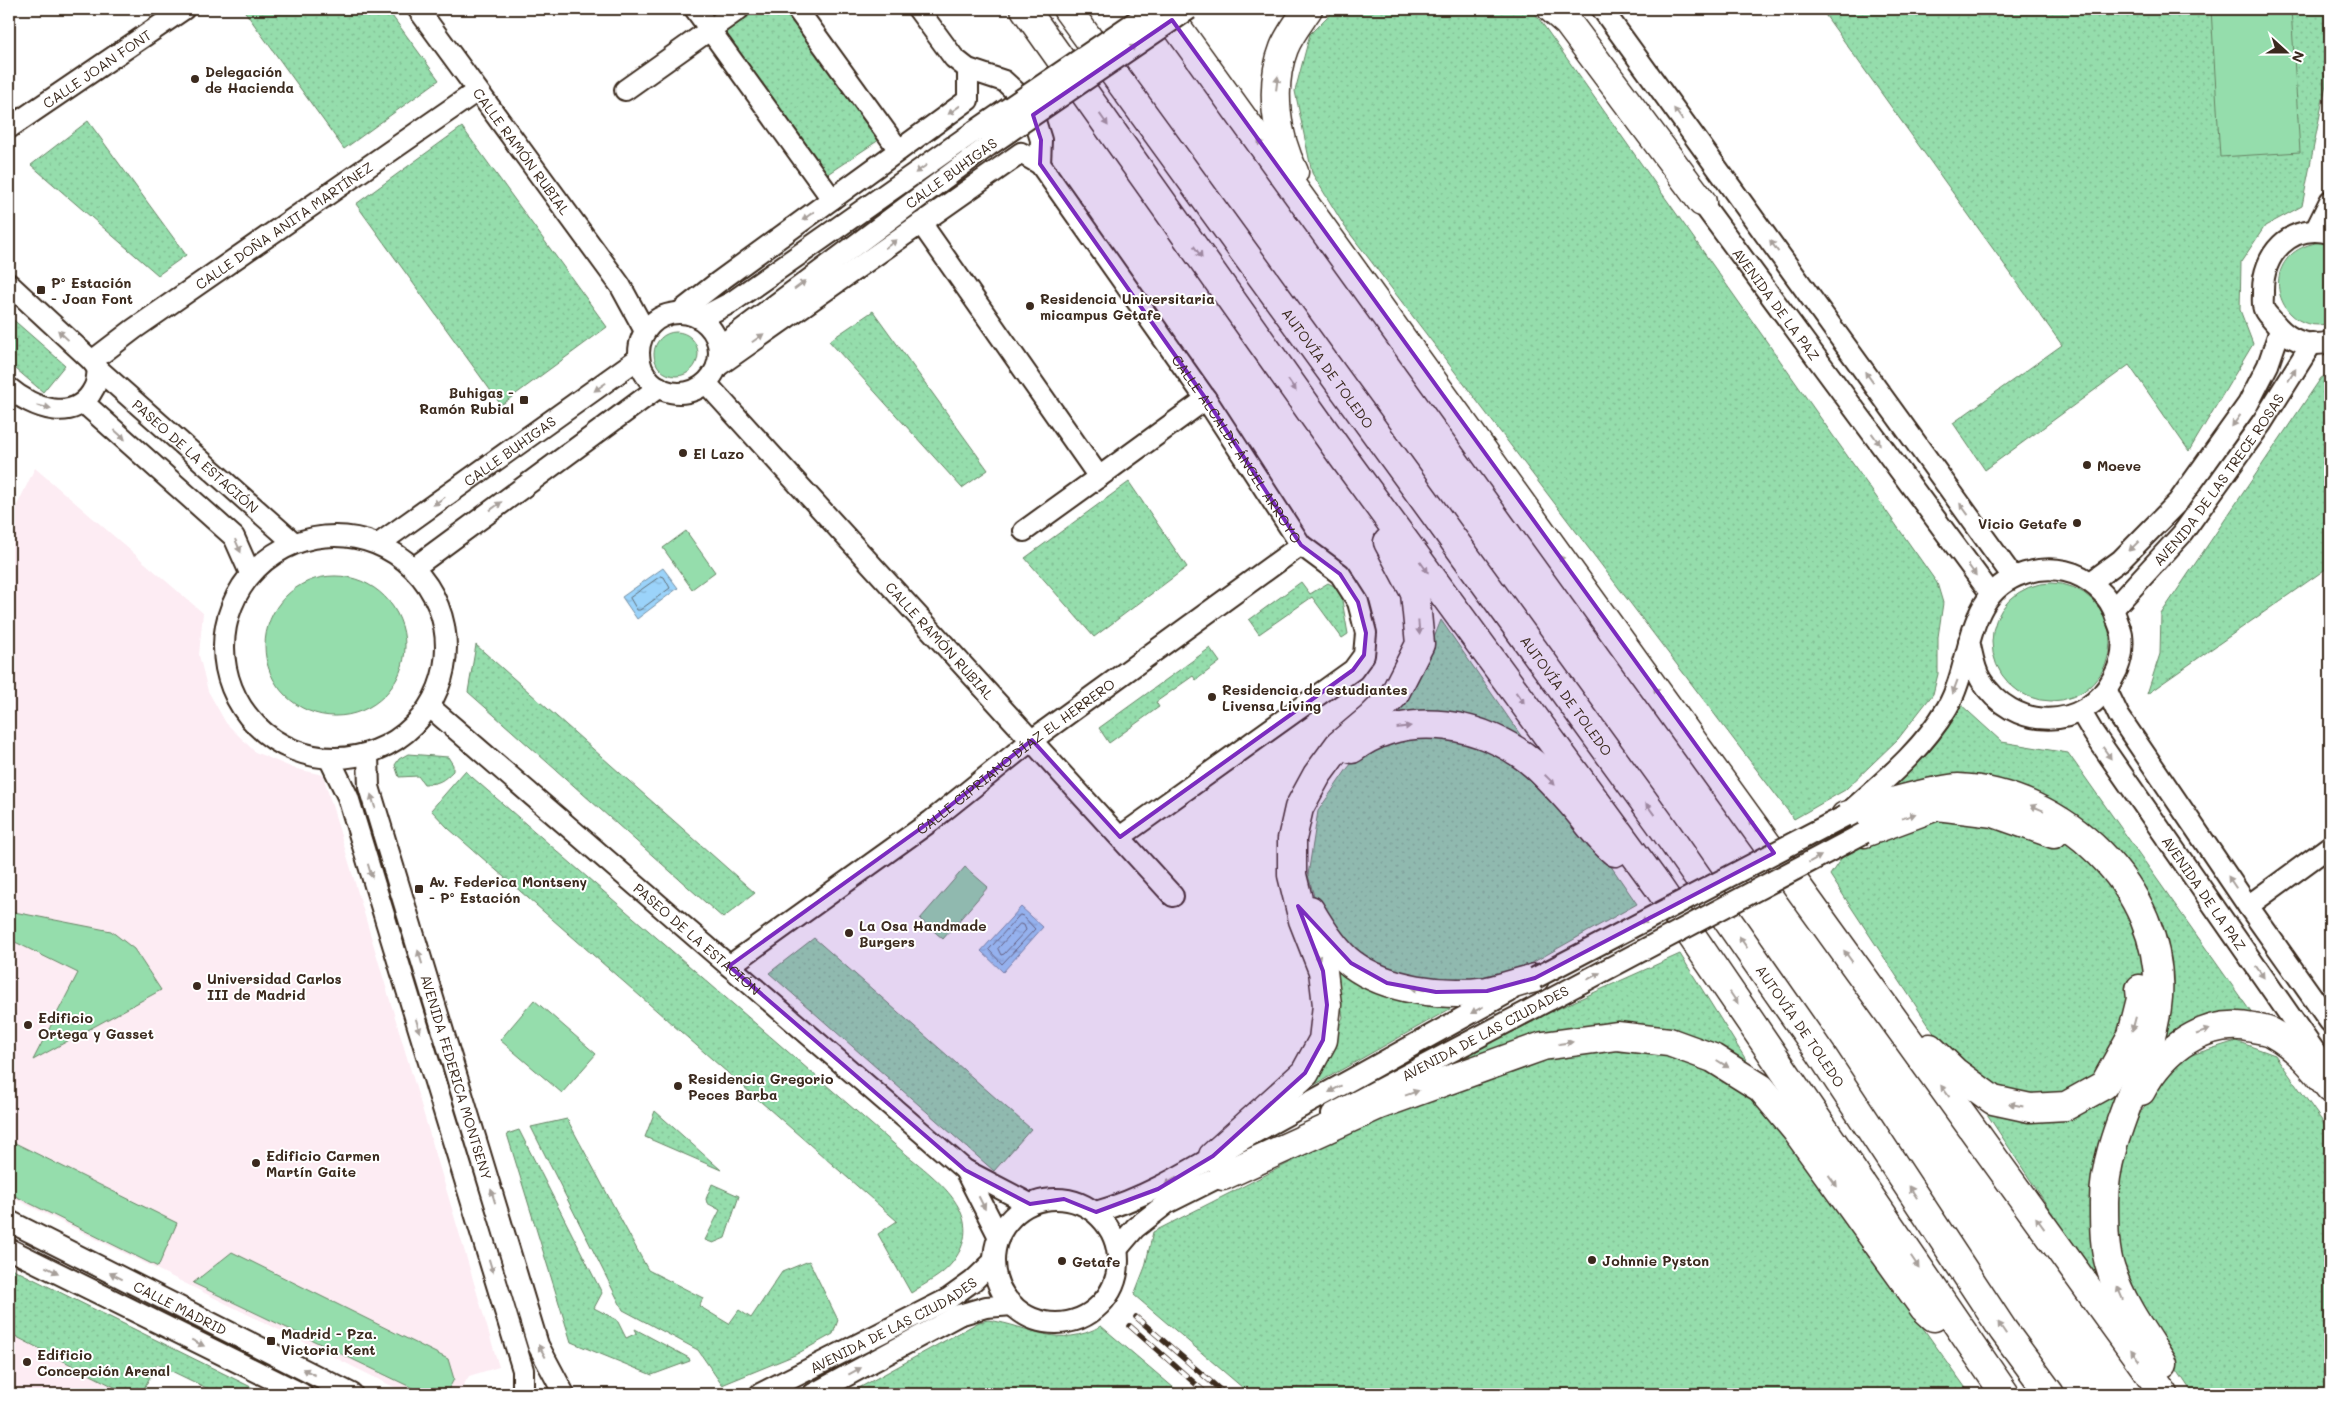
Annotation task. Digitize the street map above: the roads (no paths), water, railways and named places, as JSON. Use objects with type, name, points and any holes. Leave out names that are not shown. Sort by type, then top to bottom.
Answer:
[{"type":"highway","points":[[1025,9],[1343,457],[1657,886],[2005,1394]]},
{"type":"highway","name":"AUTOVÍA DE TOLEDO","points":[[1067,9],[1665,830],[1821,1054],[2003,1330],[2050,1394]]},
{"type":"highway","points":[[1164,9],[2164,1394]]},
{"type":"highway","points":[[1308,9],[1284,48],[1276,86],[1280,136],[1292,168],[1322,227]]},
{"type":"highway","points":[[1552,9],[1568,23],[1702,202]]},
{"type":"highway","points":[[1218,1166],[1305,1073],[1323,1040],[1327,1005],[1323,971],[1303,920],[1292,875],[1292,839],[1299,808],[1317,775],[1339,745],[1371,718],[1394,695],[1420,644],[1415,593],[1343,457]]},
{"type":"highway","points":[[1317,775],[1358,744],[1394,728],[1433,723],[1472,730],[1504,745],[1534,764],[1568,798],[1603,842],[1657,886]]},
{"type":"highway","points":[[1854,824],[1909,797],[1956,788],[2011,797],[2050,813],[2108,860],[2131,892],[2148,930],[2156,962],[2158,996],[2152,1036],[2107,1172],[2104,1202],[2104,1233],[2111,1270],[2124,1303],[2182,1394]]},
{"type":"highway","points":[[1854,824],[1937,806],[1994,813],[2051,832],[2098,873],[2131,921],[2137,946],[2141,999],[2132,1035],[2104,1085],[2066,1106],[2030,1108],[1993,1100],[1955,1072],[1877,996]]},
{"type":"highway","points":[[1292,875],[1321,928],[1351,964],[1387,983],[1436,992],[1543,988]]},
{"type":"highway","points":[[2118,1134],[2143,1087],[2158,1067],[2175,1049],[2195,1034],[2217,1027],[2240,1025],[2271,1032],[2307,1058],[2330,1088]]},
{"type":"highway","points":[[1218,1166],[1379,1104],[1543,1046],[1617,1036],[1669,1042],[1713,1058],[1761,1088],[1796,1130],[1924,1308],[1978,1354]]},
{"type":"street","name":"CALLE JOAN FONT","points":[[9,128],[184,9]]},
{"type":"street","name":"CALLE RAMÓN RUBIAL","points":[[418,9],[625,294],[646,331]]},
{"type":"street","points":[[695,9],[832,199]]},
{"type":"street","points":[[625,90],[739,9]]},
{"type":"street","points":[[797,9],[899,150]]},
{"type":"street","points":[[918,9],[954,58],[968,69],[1004,81],[1030,105],[1041,140],[1040,164],[1021,153],[718,366],[706,383],[685,393],[669,392],[659,387],[646,376],[640,358],[640,347],[646,331],[652,323],[670,314],[968,100],[968,69]]},
{"type":"street","name":"CALLE BUHIGAS","points":[[720,346],[982,138],[1154,9]]},
{"type":"street","name":"CALLE BUHIGAS","points":[[700,318],[732,302],[982,138],[1189,9]]},
{"type":"street","name":"AVENIDA DE LA PAZ","points":[[1569,9],[1702,202],[1991,594]]},
{"type":"street","points":[[1602,9],[2013,577]]},
{"type":"street","name":"CALLE DOÑA ANITA MARTÍNEZ","points":[[95,365],[134,329],[477,91]]},
{"type":"street","name":"CALLE ALCALDE ÁNGEL ARROYO","points":[[1040,164],[1206,399],[1301,545],[1340,574],[1358,602],[1366,633],[1364,655],[1353,670],[1120,837]]},
{"type":"street","points":[[2321,343],[2296,341],[2280,330],[2264,308],[2263,279],[2272,253],[2295,234],[2323,231],[2330,201]]},
{"type":"street","points":[[920,223],[1099,477]]},
{"type":"street","name":"PASEO DE LA ESTACIÓN","points":[[9,284],[95,365],[293,542]]},
{"type":"street","name":"CALLE RAMÓN RUBIAL","points":[[625,294],[670,314]]},
{"type":"street","points":[[670,314],[700,318],[714,331],[720,346],[718,366]]},
{"type":"street","name":"AVENIDA DE LAS TRECE ROSAS","points":[[2090,582],[2121,560],[2178,502],[2248,404],[2268,365],[2280,330]]},
{"type":"street","name":"AVENIDA DE LAS TRECE ROSAS","points":[[2114,608],[2182,534],[2321,343]]},
{"type":"street","name":"CALLE BUHIGAS","points":[[380,543],[640,358]]},
{"type":"street","points":[[9,388],[33,405],[49,409],[66,409],[84,403],[95,387],[95,365]]},
{"type":"street","name":"CALLE RAMÓN RUBIAL","points":[[706,383],[1174,896]]},
{"type":"street","points":[[415,567],[659,387]]},
{"type":"street","points":[[1024,531],[1206,399]]},
{"type":"street","points":[[84,403],[234,537],[250,573]]},
{"type":"street","points":[[337,534],[380,543],[415,567],[437,598],[447,634],[445,672],[430,707],[403,737],[368,755],[330,760],[290,750],[255,726],[232,692],[223,651],[229,609],[250,573],[293,542],[337,534]]},
{"type":"street","name":"CALLE CIPRIANO DÍAZ EL HERRERO","points":[[729,966],[931,822],[1032,740],[1301,545]]},
{"type":"street","points":[[2039,569],[2066,571],[2090,582],[2104,594],[2114,608],[2122,636],[2120,665],[2107,691],[2081,712],[2053,720],[2024,716],[1998,702],[1980,679],[1969,640],[1977,618],[1991,594],[2013,577],[2039,569]]},
{"type":"street","name":"AVENIDA DE LAS CIUDADES","points":[[1118,1248],[1135,1228],[1218,1166],[1543,988],[1854,824],[1916,752],[1948,707],[1969,640]]},
{"type":"street","points":[[2107,691],[2120,716],[2248,906],[2330,1022]]},
{"type":"street","name":"PASEO DE LA ESTACIÓN","points":[[430,707],[965,1170],[1030,1204]]},
{"type":"street","name":"AVENIDA DE LA PAZ","points":[[2081,712],[2094,734],[2330,1073]]},
{"type":"street","name":"AVENIDA FEDERICA MONTSENY","points":[[368,755],[369,788],[538,1345],[564,1394]]},
{"type":"street","name":"AVENIDA FEDERICA MONTSENY","points":[[330,760],[348,797],[523,1370],[523,1394]]},
{"type":"street","points":[[2248,906],[2330,846]]},
{"type":"street","name":"AVENIDA DE LAS CIUDADES","points":[[1096,1212],[1125,1204],[1218,1166]]},
{"type":"street","name":"PASEO DE LA ESTACIÓN","points":[[965,1170],[999,1237]]},
{"type":"street","points":[[1064,1198],[1081,1203],[1096,1212],[1110,1228],[1118,1248],[1118,1268],[1113,1287],[1102,1303],[1086,1316],[1067,1322],[1048,1322],[1029,1316],[1013,1305],[999,1284],[994,1260],[999,1237],[1011,1217],[1030,1204],[1047,1199],[1064,1198]]},
{"type":"street","name":"CALLE MADRID","points":[[9,1221],[352,1394]]},
{"type":"street","name":"CALLE MADRID","points":[[9,1249],[302,1394]]},
{"type":"street","name":"AVENIDA DE LAS CIUDADES","points":[[760,1394],[948,1299],[973,1281],[994,1260]]},
{"type":"street","name":"AVENIDA DE LAS CIUDADES","points":[[812,1394],[958,1315],[986,1307],[1013,1305]]},
{"type":"water","points":[[663,568],[678,588],[637,619],[622,597]]},
{"type":"water","points":[[1021,907],[1043,927],[1003,972],[981,951]]},
{"type":"railway","points":[[1136,1317],[1225,1394]]},
{"type":"railway","points":[[1130,1326],[1207,1394]]},
{"type":"place","name":"Delegación de Hacienda","points":[[195,79]]},
{"type":"place","name":"Pº Estación - Joan Font","points":[[41,290]]},
{"type":"place","name":"Residencia Universitaria micampus Getafe","points":[[1030,306]]},
{"type":"place","name":"Buhigas - Ramón Rubial","points":[[524,400]]},
{"type":"place","name":"El Lazo","points":[[683,453]]},
{"type":"place","name":"Moeve","points":[[2087,465]]},
{"type":"place","name":"Vicio Getafe","points":[[2077,523]]},
{"type":"place","name":"Residencia de estudiantes Livensa Living","points":[[1212,697]]},
{"type":"place","name":"Av. Federica Montseny - Pº Estación","points":[[419,889]]},
{"type":"place","name":"La Osa Handmade Burgers","points":[[849,933]]},
{"type":"place","name":"Universidad Carlos III de Madrid","points":[[197,986]]},
{"type":"place","name":"Edificio Ortega y Gasset","points":[[28,1025]]},
{"type":"place","name":"Residencia Gregorio Peces Barba","points":[[678,1086]]},
{"type":"place","name":"Edificio Carmen Martín Gaite","points":[[256,1163]]},
{"type":"place","name":"Johnnie Pyston","points":[[1592,1260]]},
{"type":"place","name":"Getafe","points":[[1062,1261]]},
{"type":"place","name":"Madrid - Pza. Victoria Kent","points":[[271,1341]]},
{"type":"place","name":"Edificio Concepción Arenal","points":[[27,1362]]}]
